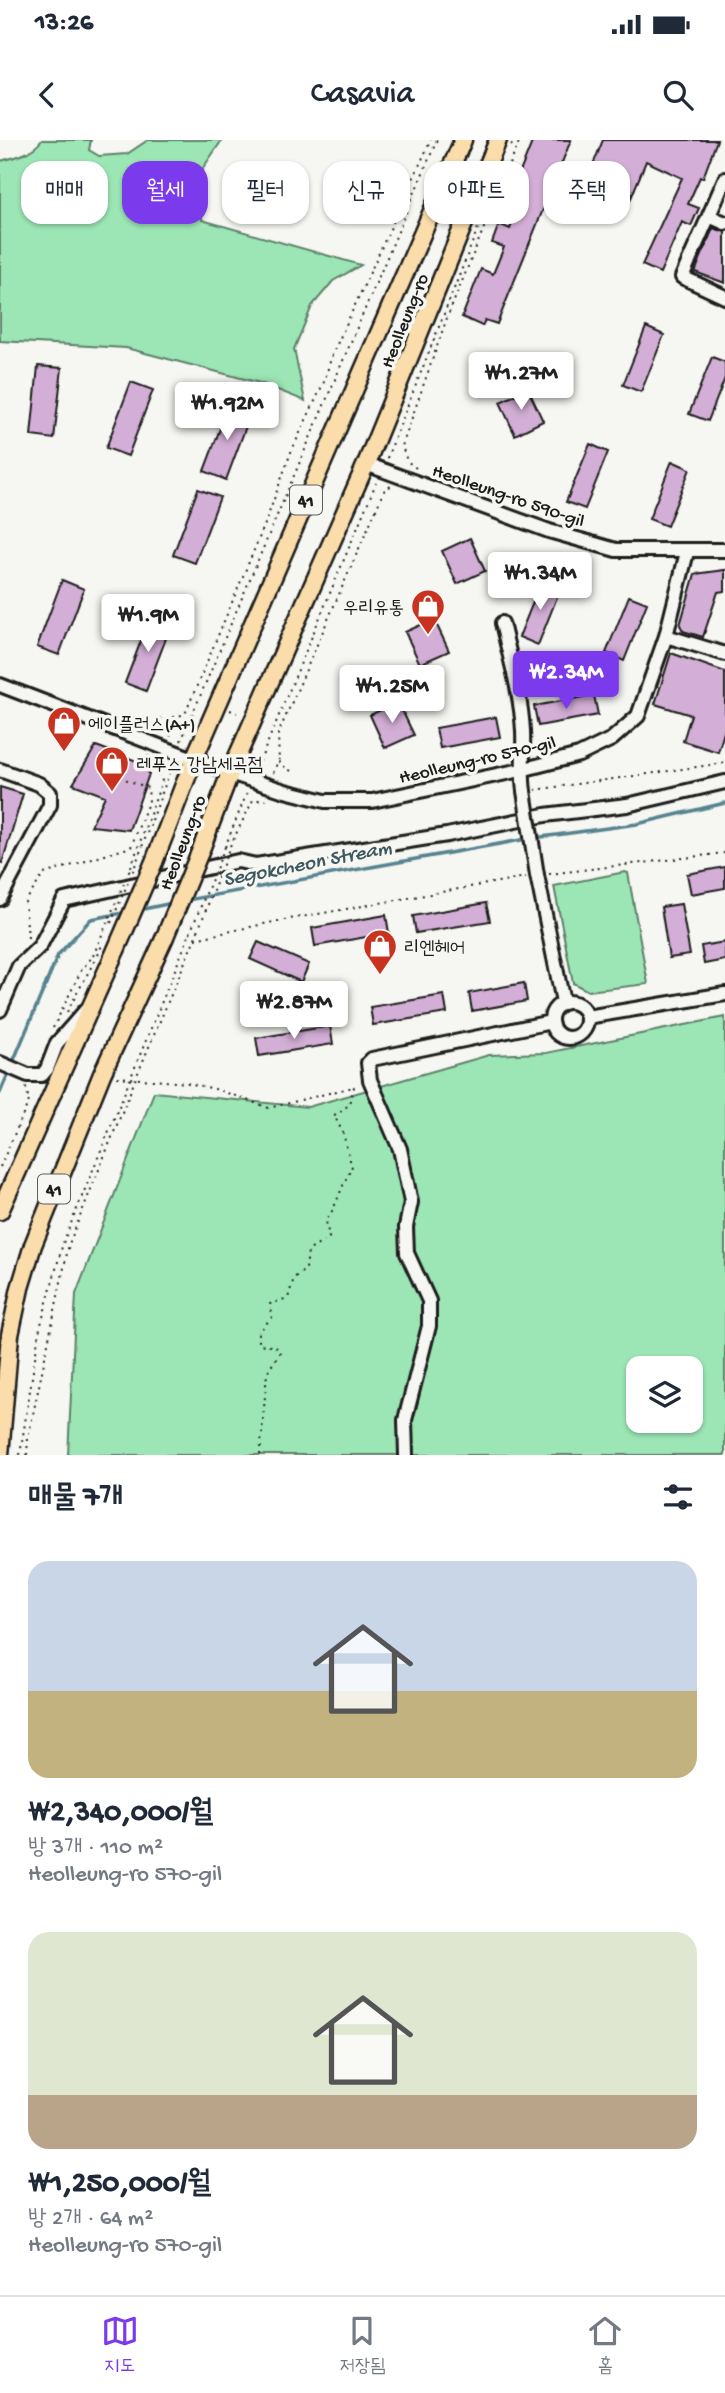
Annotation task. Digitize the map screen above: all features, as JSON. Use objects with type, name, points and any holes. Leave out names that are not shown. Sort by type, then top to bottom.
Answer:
[{"type":"main road","name":"Heolleung-ro","points":[[0,1211],[116,950],[194,759],[463,140]]},
{"type":"main road","name":"Heolleung-ro","points":[[0,1455],[10,1335],[20,1288],[51,1197],[102,1074],[164,939],[230,773],[366,464],[498,140]]},
{"type":"street","points":[[725,179],[682,277],[725,296]]},
{"type":"street","points":[[709,216],[725,223]]},
{"type":"street","name":"Heolleung-ro 590-gil","points":[[366,464],[549,531],[616,550],[725,551]]},
{"type":"street","name":"Heolleung-ro 570-gil","points":[[0,685],[252,780],[325,801],[372,801],[521,770],[579,755],[612,740],[638,716],[666,636],[687,552]]},
{"type":"street","points":[[502,623],[515,676],[523,731],[521,770],[537,875],[563,1002]]},
{"type":"street","points":[[666,636],[725,654]]},
{"type":"street","points":[[0,771],[39,784],[50,793],[50,805],[1,895]]},
{"type":"street","points":[[0,1010],[19,966],[40,946],[64,900],[238,862],[256,865],[433,837],[545,816],[627,805],[725,782]]},
{"type":"street","points":[[587,1017],[725,994]]},
{"type":"street","points":[[563,1002],[577,1003],[587,1017],[582,1033],[571,1038],[556,1034],[551,1022],[553,1011],[563,1002]]},
{"type":"street","points":[[0,1063],[24,1077],[41,1075],[47,1069],[57,1042],[90,1005]]},
{"type":"street","points":[[406,1455],[405,1420],[429,1326],[429,1301],[407,1254],[406,1227],[411,1202],[400,1149],[370,1080],[368,1063],[372,1059],[551,1022]]},
{"type":"path","points":[[160,718],[164,720],[185,714],[260,537],[291,452],[324,382],[332,355],[431,140]]},
{"type":"path","points":[[98,955],[177,752],[437,140]]},
{"type":"path","points":[[509,153],[514,140]]},
{"type":"path","points":[[417,469],[407,461],[402,446],[447,318],[520,140]]},
{"type":"path","points":[[20,1455],[39,1332],[63,1243],[128,1079],[382,470],[480,224]]},
{"type":"path","points":[[291,771],[279,763],[278,733],[384,489],[395,485]]},
{"type":"path","points":[[52,1030],[82,969],[93,956],[133,867],[162,781],[151,758],[144,754]]},
{"type":"path","points":[[524,791],[725,763]]},
{"type":"path","points":[[107,772],[148,788],[149,800],[131,847]]},
{"type":"path","points":[[27,1455],[69,1244],[195,939],[230,846],[253,800],[272,800]]},
{"type":"path","points":[[195,939],[273,922],[537,875],[725,853]]},
{"type":"path","points":[[102,1074],[135,1080],[188,1083],[219,1090],[270,1108],[354,1087],[370,1080]]},
{"type":"path","points":[[0,1167],[29,1101],[24,1077]]},
{"type":"path","points":[[260,1455],[267,1373],[280,1352],[276,1347],[259,1344],[259,1332],[272,1317],[270,1304],[288,1298],[294,1278],[306,1269],[308,1251],[329,1238],[326,1221],[336,1205],[340,1187],[352,1168],[343,1133],[334,1115],[345,1111],[350,1105],[354,1087]]},
{"type":"green space","points":[[42,140],[91,140],[89,150],[99,156],[127,154],[148,140],[222,140],[208,161],[122,161],[122,224],[208,224],[208,222],[361,265],[333,281],[312,306],[294,349],[305,401],[260,383],[126,348],[0,341],[0,161],[28,152]]},
{"type":"green space","points":[[628,873],[648,984],[588,991],[573,983],[554,886]]},
{"type":"green space","points":[[725,1017],[725,1455],[68,1455],[76,1294],[154,1092],[308,1107],[489,1055],[546,1053]]},
{"type":"building","points":[[533,140],[571,140],[563,161],[543,161],[543,210],[497,324],[485,320],[482,326],[462,317],[481,269],[493,274],[504,247],[492,243],[499,224],[510,229],[512,224],[529,224],[529,161],[525,161]]},
{"type":"building","points":[[603,140],[717,140],[703,178],[700,177],[688,204],[699,208],[691,226],[682,222],[660,273],[642,265],[682,178],[646,161],[630,201],[630,161],[595,161]]},
{"type":"building","points":[[713,228],[725,232],[725,283],[695,272]]},
{"type":"building","points":[[646,327],[664,335],[641,392],[623,385]]},
{"type":"building","points":[[712,357],[725,362],[725,378],[708,421],[689,414]]},
{"type":"building","points":[[38,366],[62,368],[54,439],[31,436]]},
{"type":"building","points":[[131,382],[153,390],[128,456],[106,448]]},
{"type":"building","points":[[528,389],[543,421],[515,435],[500,402]]},
{"type":"building","points":[[229,405],[251,413],[226,480],[204,471]]},
{"type":"building","points":[[590,444],[608,452],[585,509],[566,502]]},
{"type":"building","points":[[672,461],[690,469],[667,526],[649,519]]},
{"type":"building","points":[[198,489],[220,497],[195,563],[173,555]]},
{"type":"building","points":[[470,538],[485,571],[457,584],[442,551]]},
{"type":"building","points":[[725,570],[725,591],[718,592],[703,637],[683,631],[680,625],[695,574]]},
{"type":"building","points":[[62,580],[84,589],[59,655],[37,647]]},
{"type":"building","points":[[542,580],[561,587],[538,645],[519,637]]},
{"type":"building","points":[[629,596],[647,603],[624,661],[606,653]]},
{"type":"building","points":[[150,617],[171,625],[146,691],[125,683]]},
{"type":"building","points":[[434,619],[449,651],[420,664],[405,632]]},
{"type":"building","points":[[671,653],[725,672],[725,729],[718,752],[683,741],[691,715],[655,704]]},
{"type":"building","points":[[594,695],[598,715],[538,726],[534,706]]},
{"type":"building","points":[[398,702],[414,735],[385,748],[370,715]]},
{"type":"building","points":[[496,717],[500,737],[440,748],[436,728]]},
{"type":"building","points":[[96,746],[145,764],[149,774],[129,830],[91,826],[105,796],[73,784]]},
{"type":"building","points":[[0,787],[23,794],[2,863],[0,862]]},
{"type":"building","points":[[725,867],[725,888],[691,894],[687,874]]},
{"type":"building","points":[[486,903],[490,921],[416,933],[413,916]]},
{"type":"building","points":[[681,904],[690,955],[669,958],[661,907]]},
{"type":"building","points":[[386,915],[389,933],[315,946],[312,928]]},
{"type":"building","points":[[258,942],[309,964],[301,982],[250,959]]},
{"type":"building","points":[[725,942],[725,960],[704,964],[701,946]]},
{"type":"building","points":[[524,983],[527,1001],[472,1011],[469,993]]},
{"type":"building","points":[[444,995],[447,1013],[373,1025],[370,1007]]},
{"type":"building","points":[[330,1026],[333,1044],[259,1056],[256,1038]]},
{"type":"waterway","name":"Segokcheon Stream","points":[[534,838],[637,824],[725,803]]},
{"type":"waterway","name":"Segokcheon Stream","points":[[187,900],[527,839]]},
{"type":"waterway","name":"Segokcheon Stream","points":[[139,910],[172,903]]},
{"type":"waterway","name":"Segokcheon Stream","points":[[0,1093],[58,955],[91,919],[128,912]]},
{"type":"place","name":"우리유통","points":[[428,636]]},
{"type":"place","name":"에이플러스(A+)","points":[[64,753]]},
{"type":"place","name":"레푸스 강남세곡점","points":[[112,793]]},
{"type":"place","name":"리엔헤어","points":[[380,976]]}]
